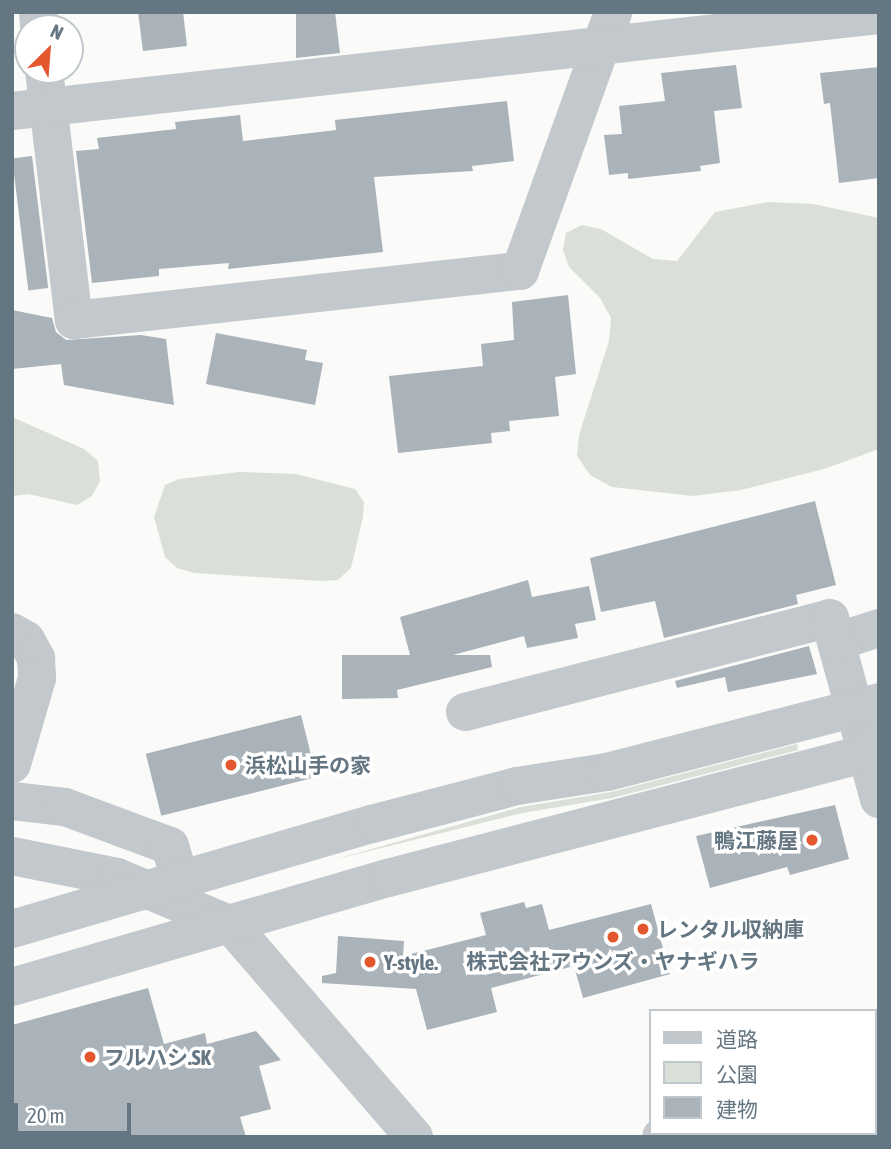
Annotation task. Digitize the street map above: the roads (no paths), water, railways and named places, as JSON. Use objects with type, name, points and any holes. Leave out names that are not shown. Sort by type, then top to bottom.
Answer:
[{"type":"street","points":[[607,29],[520,271],[74,320],[35,96],[607,29],[879,15]]},
{"type":"street","points":[[465,712],[830,618],[836,642],[866,705],[879,799]]},
{"type":"street","points":[[836,642],[879,628]]},
{"type":"street","points":[[12,632],[26,640],[36,657],[37,678],[12,764]]},
{"type":"street","points":[[12,929],[517,786],[607,772],[866,705]]},
{"type":"street","points":[[12,987],[388,878],[873,752]]},
{"type":"street","points":[[12,801],[65,807],[170,846],[166,886]]},
{"type":"street","points":[[12,856],[81,867],[166,886],[231,925],[414,1137]]},
{"type":"place","name":"浜松山手の家","points":[[231,765]]},
{"type":"place","name":"鴨江藤屋","points":[[812,840]]},
{"type":"place","name":"レンタル収納庫","points":[[643,929]]},
{"type":"place","name":"株式会社アウンズ・ヤナギハラ","points":[[613,937]]},
{"type":"place","name":"Y-style.","points":[[370,962]]},
{"type":"place","name":"フルハシ.SK","points":[[90,1057]]}]
